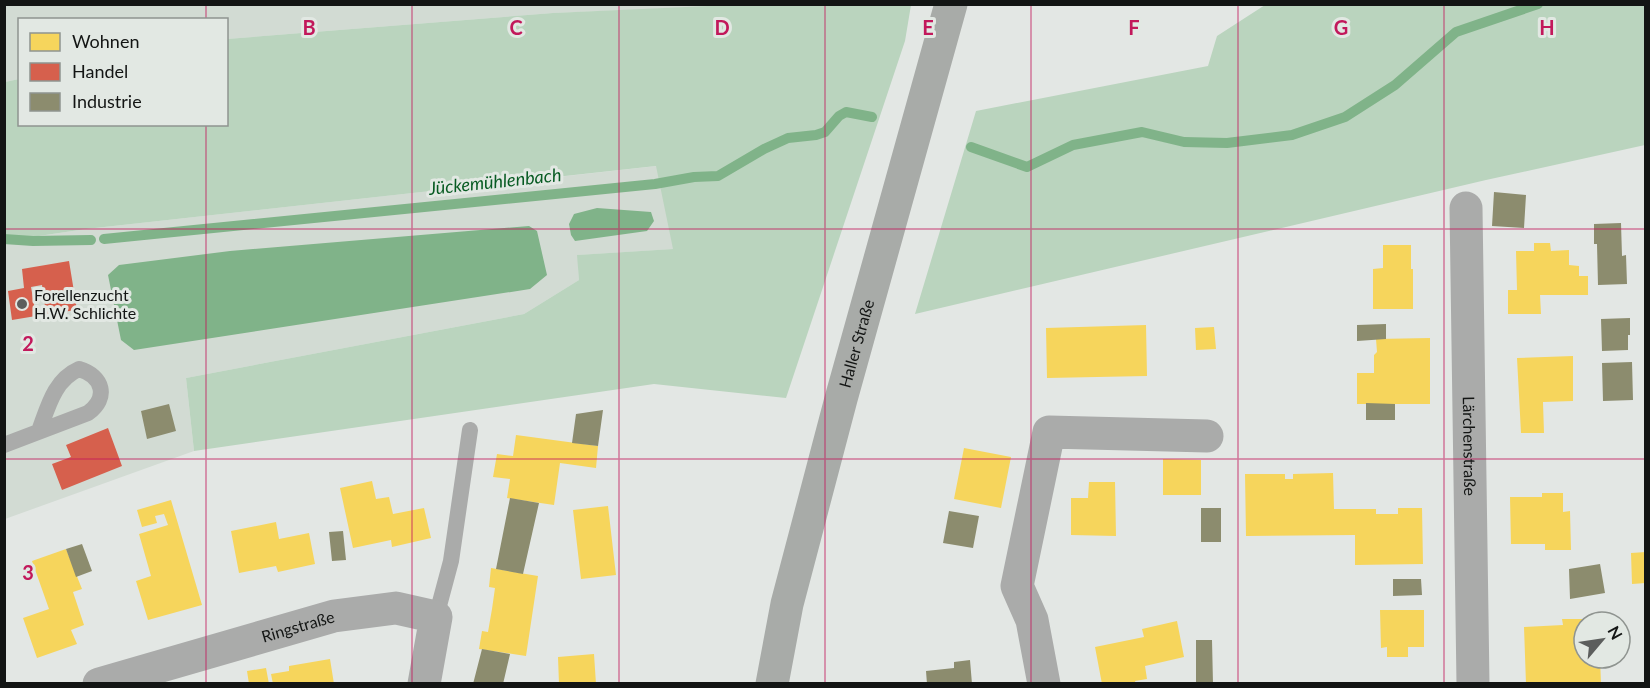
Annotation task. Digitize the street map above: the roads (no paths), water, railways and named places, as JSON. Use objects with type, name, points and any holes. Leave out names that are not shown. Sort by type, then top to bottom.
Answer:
[{"type":"main road","name":"Haller Straße","points":[[772,684],[790,592],[951,4]]},
{"type":"street","name":"Lärchenstraße","points":[[1466,208],[1473,684]]},
{"type":"street","points":[[1044,684],[1032,620],[1017,586],[1049,432],[1207,436]]},
{"type":"street","name":"Ringstraße","points":[[99,684],[334,616],[396,608],[436,617]]},
{"type":"street","points":[[424,684],[436,617]]},
{"type":"lane","points":[[436,617],[451,561],[470,430]]},
{"type":"lane","points":[[4,445],[39,431]]},
{"type":"waterway","name":"Jückemühlenbach","points":[[971,147],[1027,167],[1073,145],[1142,132],[1184,142],[1227,143],[1292,135],[1345,117],[1395,85],[1456,32],[1538,4]]},
{"type":"waterway","name":"Jückemühlenbach","points":[[104,239],[718,176],[788,138],[825,132],[839,116],[846,112],[872,117]]},
{"type":"waterway","name":"Jückemühlenbach","points":[[4,239],[91,240]]},
{"type":"place","name":"Forellenzucht H.W. Schlichte","points":[[22,304]]}]
